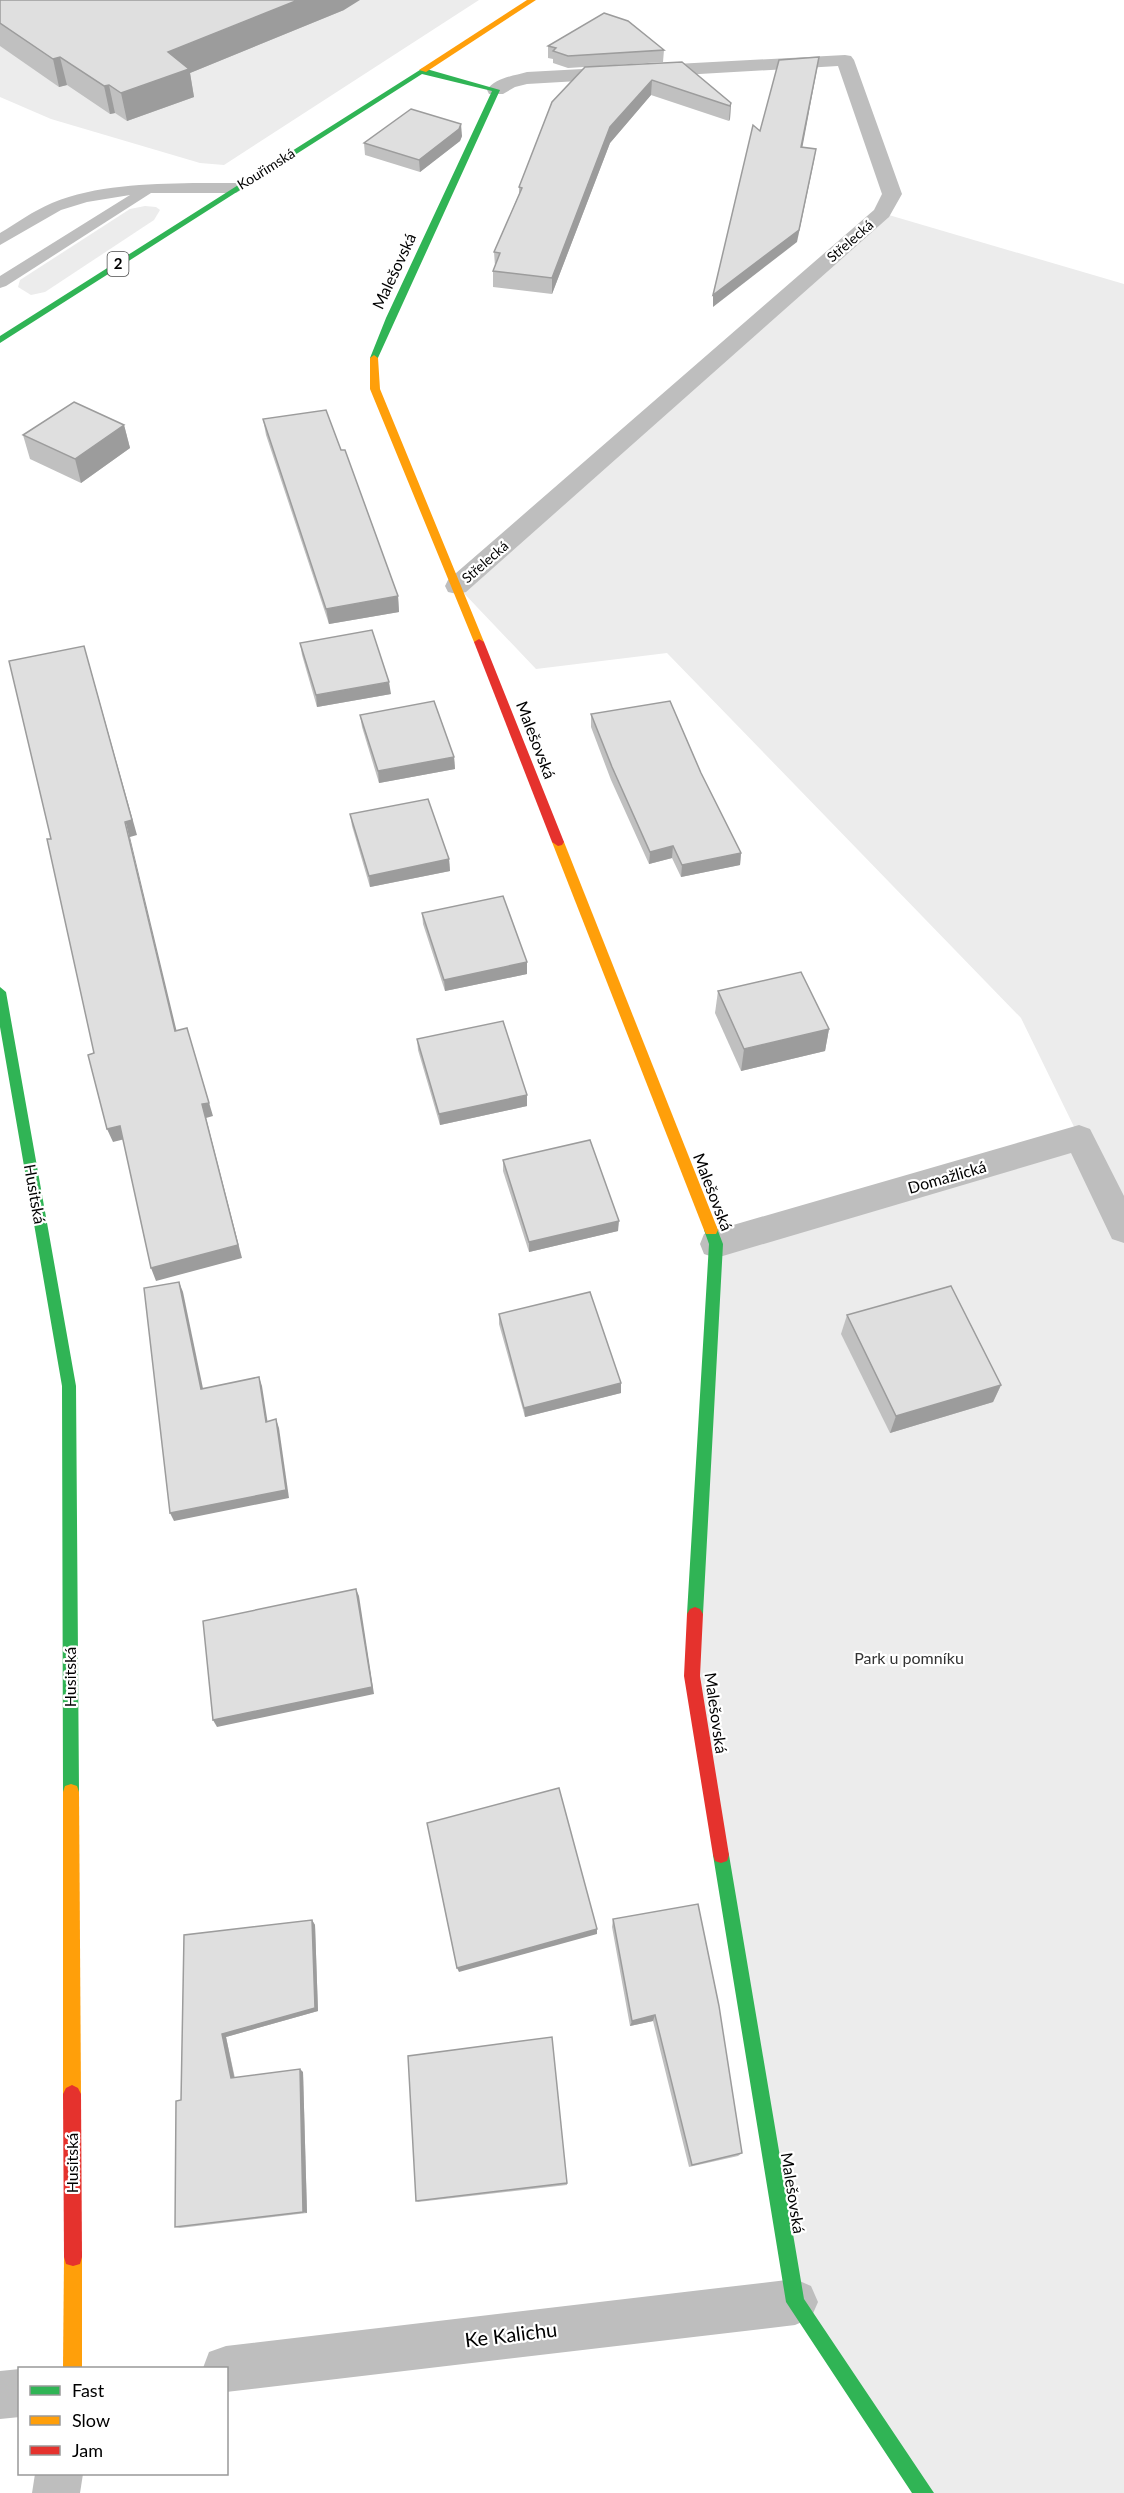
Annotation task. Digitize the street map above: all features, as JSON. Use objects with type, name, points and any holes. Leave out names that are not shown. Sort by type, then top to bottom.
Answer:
[{"type":"street","name":"Kouřimská","points":[[0,340],[532,0]]},
{"type":"street","name":"Střelecká","points":[[457,586],[882,213],[892,194],[845,60],[526,78],[508,83],[496,90]]},
{"type":"street","points":[[420,71],[496,90]]},
{"type":"street","name":"Malešovská","points":[[496,90],[390,318],[373,361],[375,388],[457,586],[716,1244],[692,1676],[795,2302],[924,2493]]},
{"type":"street","name":"Husitská","points":[[0,992],[69,1386],[73,2367]]},
{"type":"street","name":"Domažlická","points":[[716,1244],[1079,1138],[1124,1229]]},
{"type":"street","name":"Ke Kalichu","points":[[228,2369],[795,2302]]},
{"type":"street","points":[[0,2395],[18,2393]]},
{"type":"street","points":[[56,2493],[59,2475]]},
{"type":"lane","points":[[0,240],[62,204],[114,193],[169,187],[236,188]]},
{"type":"lane","points":[[0,283],[149,190]]},
{"type":"green space","points":[[0,0],[479,0],[224,165],[200,163],[51,119],[0,97]]},
{"type":"green space","points":[[145,206],[156,207],[160,210],[154,220],[45,292],[31,295],[18,287],[20,280],[130,209]]},
{"type":"green space","name":"Park u pomníku","points":[[882,213],[1124,284],[1124,2493],[924,2493],[795,2302],[692,1676],[716,1244],[1079,1137],[1021,1018],[667,653],[536,669],[457,586]]},
{"type":"building","points":[[0,0],[298,0],[168,52],[189,69],[121,93],[109,85],[104,86],[60,57],[53,59],[0,23]]},
{"type":"building","points":[[604,13],[628,21],[664,50],[568,56],[553,51],[556,48],[548,46]]},
{"type":"building","points":[[819,57],[801,147],[816,149],[799,230],[713,295],[753,125],[760,131],[779,60]]},
{"type":"building","points":[[682,62],[731,103],[730,106],[652,80],[610,127],[552,278],[493,271],[500,253],[494,252],[522,188],[519,187],[552,102],[585,67]]},
{"type":"building","points":[[411,109],[461,124],[459,129],[419,160],[364,143]]},
{"type":"building","points":[[74,402],[124,425],[75,459],[23,435]]},
{"type":"building","points":[[326,410],[341,450],[345,450],[398,596],[326,609],[263,419]]},
{"type":"building","points":[[372,630],[389,682],[316,695],[300,643]]},
{"type":"building","points":[[84,646],[132,820],[125,822],[175,1031],[187,1028],[209,1103],[202,1104],[238,1245],[151,1268],[120,1126],[107,1129],[88,1055],[94,1053],[47,839],[51,839],[9,661]]},
{"type":"building","points":[[434,701],[454,757],[378,771],[360,715]]},
{"type":"building","points":[[670,701],[701,773],[741,853],[682,865],[673,846],[650,852],[591,714]]},
{"type":"building","points":[[428,799],[449,859],[369,876],[350,814]]},
{"type":"building","points":[[503,896],[527,962],[444,980],[422,913]]},
{"type":"building","points":[[801,972],[829,1029],[744,1049],[718,991]]},
{"type":"building","points":[[503,1021],[527,1095],[439,1114],[417,1039]]},
{"type":"building","points":[[590,1140],[619,1221],[529,1242],[503,1160]]},
{"type":"building","points":[[179,1282],[201,1389],[259,1377],[266,1422],[276,1419],[286,1490],[170,1513],[144,1288]]},
{"type":"building","points":[[951,1286],[1001,1385],[896,1416],[847,1315]]},
{"type":"building","points":[[590,1292],[621,1383],[524,1408],[499,1314]]},
{"type":"building","points":[[356,1589],[372,1687],[213,1720],[203,1621]]},
{"type":"building","points":[[559,1788],[597,1929],[457,1968],[427,1823]]},
{"type":"building","points":[[698,1904],[719,2006],[742,2153],[692,2165],[655,2015],[632,2021],[613,1919]]},
{"type":"building","points":[[312,1920],[315,2008],[222,2034],[231,2078],[300,2069],[303,2212],[175,2227],[176,2101],[181,2100],[184,1935]]},
{"type":"building","points":[[552,2037],[567,2183],[416,2201],[408,2056]]},
{"type":"traffic: fast","points":[[0,340],[423,70]]},
{"type":"traffic: fast","points":[[374,358],[390,318],[496,90],[420,71]]},
{"type":"traffic: fast","points":[[0,992],[69,1386],[71,1792]]},
{"type":"traffic: fast","points":[[695,1614],[716,1244],[711,1230]]},
{"type":"traffic: fast","points":[[721,1855],[795,2302],[924,2493]]},
{"type":"traffic: slow","points":[[423,70],[532,0]]},
{"type":"traffic: slow","points":[[374,358],[375,389],[479,642]]},
{"type":"traffic: slow","points":[[558,842],[711,1230]]},
{"type":"traffic: slow","points":[[71,1792],[72,2094]]},
{"type":"traffic: slow","points":[[73,2257],[73,2367]]},
{"type":"traffic: jam","points":[[479,642],[558,842]]},
{"type":"traffic: jam","points":[[695,1614],[692,1676],[721,1855]]},
{"type":"traffic: jam","points":[[72,2094],[73,2257]]}]
